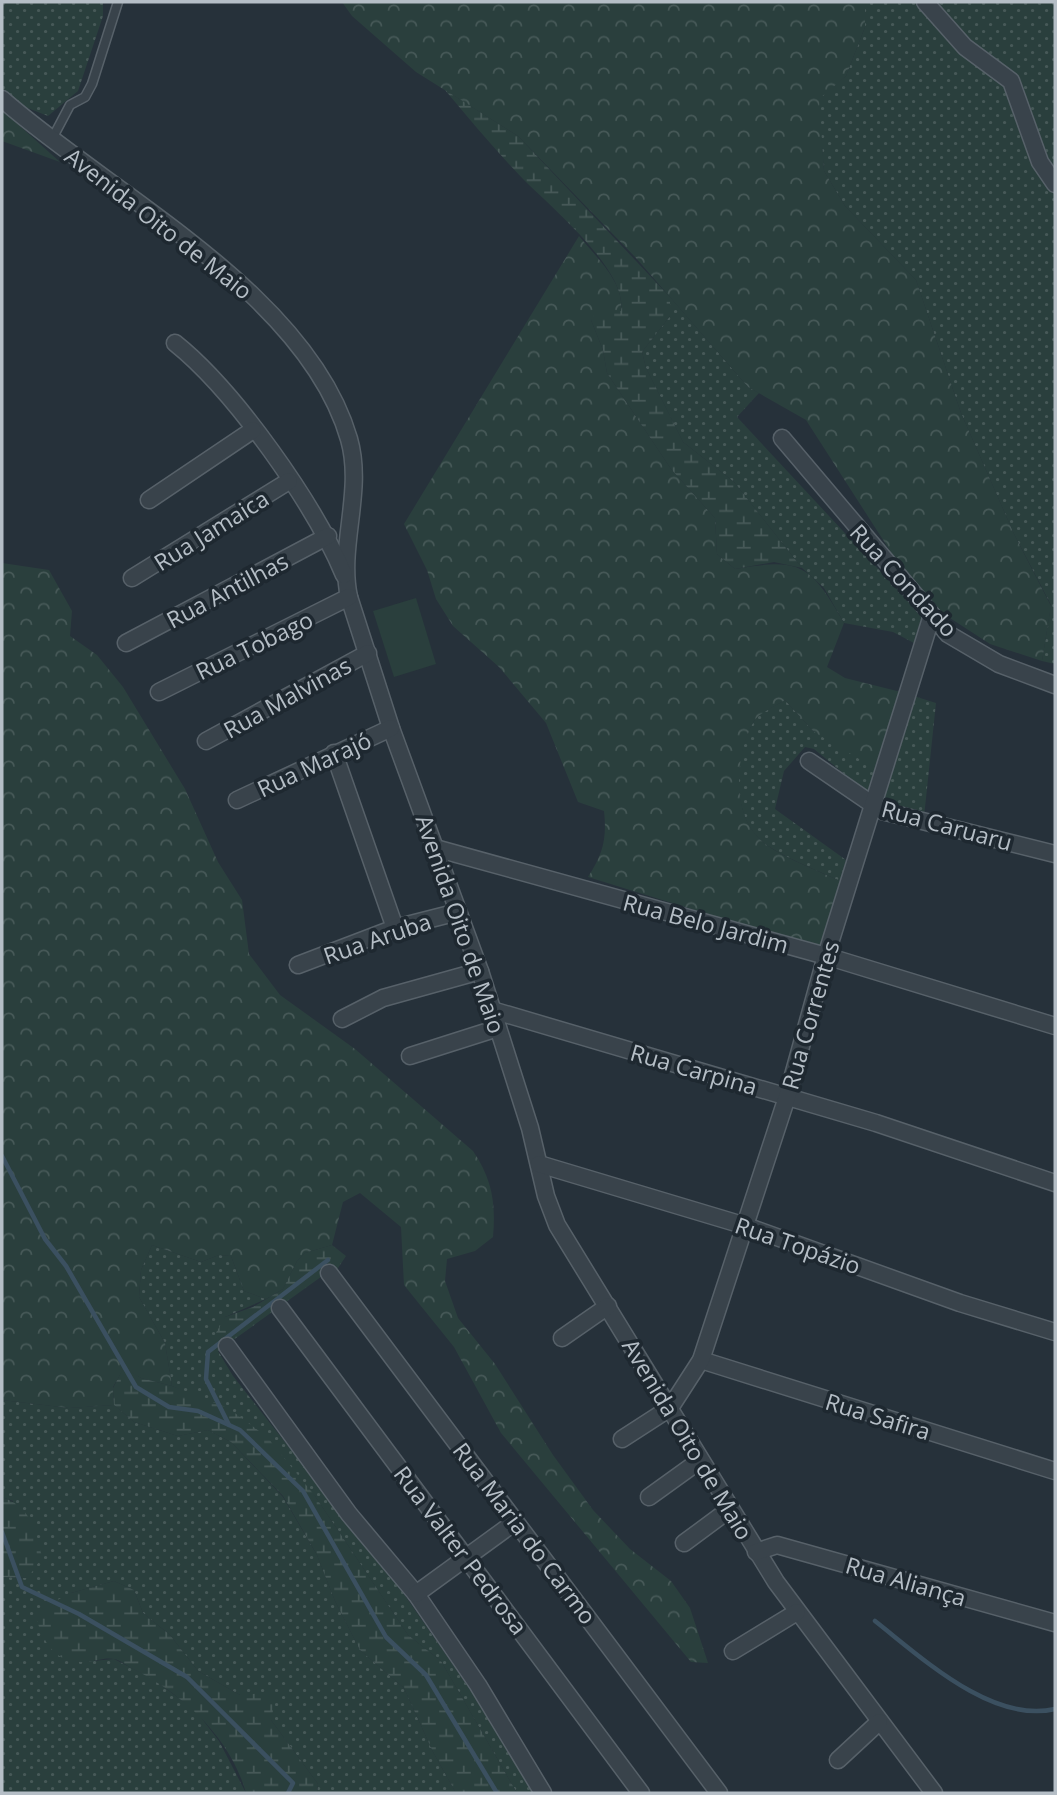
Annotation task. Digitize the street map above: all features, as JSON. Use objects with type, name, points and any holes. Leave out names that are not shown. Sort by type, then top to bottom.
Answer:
[{"type":"street","points":[[925,2],[965,47],[1011,81],[1033,147],[1054,183]]},
{"type":"street","name":"Avenida Oito de Maio","points":[[2,99],[246,288],[314,368],[332,396],[350,443],[352,495],[345,578],[349,597],[391,728],[480,971],[554,1218],[756,1552],[797,1612],[934,1793]]},
{"type":"street","points":[[175,343],[214,378],[253,430],[328,536],[345,578]]},
{"type":"street","points":[[149,500],[253,430]]},
{"type":"street","name":"Rua Condado","points":[[782,438],[948,634],[999,664],[1055,685]]},
{"type":"street","name":"Rua Jamaica","points":[[132,578],[289,481]]},
{"type":"street","name":"Rua Antilhas","points":[[126,643],[328,536]]},
{"type":"street","name":"Rua Tobago","points":[[159,692],[349,597]]},
{"type":"street","name":"Rua Correntes","points":[[670,1408],[701,1360],[746,1226],[787,1097],[872,804],[932,615]]},
{"type":"street","name":"Rua Malvinas","points":[[206,741],[368,653]]},
{"type":"street","name":"Rua Marajó","points":[[237,800],[391,728]]},
{"type":"street","points":[[334,753],[395,928]]},
{"type":"street","name":"Rua Caruaru","points":[[809,761],[882,811],[1055,854]]},
{"type":"street","name":"Rua Belo Jardim","points":[[435,848],[826,956],[1055,1026]]},
{"type":"street","name":"Rua Aruba","points":[[298,965],[395,928],[458,912]]},
{"type":"street","points":[[342,1019],[383,998],[480,971]]},
{"type":"street","name":"Rua Carpina","points":[[492,1010],[876,1123],[1055,1183]]},
{"type":"street","points":[[410,1056],[498,1028]]},
{"type":"street","name":"Rua Topázio","points":[[539,1164],[746,1226],[960,1303],[1055,1332]]},
{"type":"street","name":"Rua Maria do Carmo","points":[[330,1273],[719,1793]]},
{"type":"street","points":[[562,1338],[608,1306]]},
{"type":"street","name":"Rua Valter Pedrosa","points":[[280,1308],[641,1793]]},
{"type":"street","points":[[227,1346],[349,1514],[416,1594],[478,1685],[542,1793]]},
{"type":"street","name":"Rua Safira","points":[[701,1360],[1055,1471]]},
{"type":"street","points":[[622,1439],[670,1408]]},
{"type":"street","points":[[649,1497],[699,1461]]},
{"type":"street","points":[[684,1543],[730,1509]]},
{"type":"street","points":[[416,1594],[515,1522]]},
{"type":"street","name":"Rua Aliança","points":[[756,1552],[777,1545],[1055,1623]]},
{"type":"street","points":[[733,1651],[797,1612]]},
{"type":"street","points":[[838,1760],[879,1722]]},
{"type":"lane","points":[[52,139],[70,105],[85,97],[92,84],[118,2]]},
{"type":"green space","points":[[2,2],[103,2],[103,16],[78,91],[48,116],[2,98]]},
{"type":"green space","points":[[342,2],[865,2],[865,27],[846,76],[819,99],[824,171],[845,206],[916,280],[961,413],[1014,534],[1051,606],[1042,661],[990,644],[936,609],[905,574],[806,420],[748,387],[636,258],[518,136],[416,72],[352,16]]},
{"type":"green space","points":[[865,2],[1055,2],[1055,664],[1042,661],[1051,605],[1014,534],[961,413],[916,280],[845,206],[824,171],[818,98],[846,76],[865,27]]},
{"type":"green space","points":[[445,90],[518,136],[670,297],[670,316],[642,352],[646,368],[683,442],[734,482],[802,568],[774,562],[735,569],[717,554],[715,518],[671,469],[607,373],[603,350],[591,320],[598,309],[621,311],[620,295],[613,277],[585,241],[524,180]]},
{"type":"green space","points":[[2,110],[60,162],[2,141]]},
{"type":"green space","points":[[579,236],[608,271],[619,290],[621,311],[591,320],[603,350],[607,373],[671,469],[715,518],[717,554],[735,569],[776,564],[802,570],[813,578],[844,623],[827,667],[845,678],[901,692],[876,769],[814,732],[785,700],[756,718],[743,750],[739,784],[745,816],[752,830],[779,853],[840,881],[821,949],[588,877],[603,846],[604,811],[578,802],[546,723],[499,667],[453,626],[436,599],[427,570],[404,524]]},
{"type":"green space","points":[[670,297],[748,387],[759,393],[737,417],[922,616],[914,643],[893,632],[844,623],[824,588],[802,568],[734,482],[683,442],[646,368],[642,352],[670,316]]},
{"type":"green space","points":[[2,563],[49,570],[72,611],[70,636],[97,655],[123,687],[185,789],[218,862],[242,900],[249,954],[280,995],[355,1049],[473,1151],[485,1171],[491,1192],[493,1237],[475,1251],[447,1259],[445,1281],[458,1318],[495,1364],[553,1455],[593,1510],[630,1549],[671,1581],[690,1608],[708,1663],[691,1662],[501,1433],[454,1347],[404,1285],[401,1227],[360,1193],[343,1202],[332,1245],[305,1253],[297,1261],[283,1289],[266,1299],[244,1291],[231,1256],[219,1255],[201,1262],[152,1245],[141,1270],[139,1297],[165,1343],[172,1386],[141,1378],[124,1368],[113,1387],[114,1405],[69,1408],[2,1400]]},
{"type":"green space","points":[[416,598],[436,664],[394,677],[373,611]]},
{"type":"green space","points":[[901,692],[936,703],[924,817],[882,805],[814,749],[805,747],[784,771],[775,809],[846,860],[840,881],[763,842],[752,830],[745,816],[740,801],[739,784],[742,750],[756,718],[785,700],[814,732]]},
{"type":"green space","points":[[152,1245],[201,1262],[219,1255],[231,1256],[244,1291],[266,1299],[225,1317],[218,1351],[233,1376],[397,1584],[522,1765],[536,1793],[517,1793],[441,1661],[408,1635],[315,1496],[199,1398],[172,1386],[165,1343],[139,1297],[141,1270]]},
{"type":"green space","points":[[332,1245],[346,1256],[336,1271],[332,1269],[218,1351],[213,1338],[225,1317],[253,1307],[283,1289],[297,1261],[305,1253]]},
{"type":"green space","points":[[124,1367],[141,1378],[172,1386],[228,1408],[267,1437],[315,1496],[408,1635],[441,1661],[517,1793],[456,1793],[433,1752],[404,1688],[360,1650],[335,1601],[317,1555],[283,1496],[231,1442],[208,1430],[178,1436],[134,1422],[114,1405],[113,1388]]},
{"type":"green space","points":[[2,1400],[69,1408],[114,1405],[134,1422],[178,1436],[208,1430],[231,1442],[283,1497],[317,1555],[335,1601],[360,1650],[404,1688],[433,1752],[456,1793],[317,1793],[318,1784],[271,1720],[240,1695],[198,1671],[170,1635],[143,1613],[134,1590],[114,1581],[71,1593],[82,1662],[114,1659],[153,1679],[196,1711],[219,1741],[246,1793],[2,1793],[2,1577],[28,1578],[13,1501],[2,1497]]},
{"type":"green space","points":[[2,1497],[12,1501],[26,1513],[37,1537],[42,1557],[28,1578],[2,1577]]},
{"type":"green space","points":[[114,1581],[134,1590],[143,1613],[170,1635],[198,1671],[240,1695],[277,1692],[271,1720],[318,1784],[317,1793],[246,1793],[239,1773],[217,1736],[186,1704],[169,1691],[116,1660],[108,1658],[75,1662],[65,1659],[50,1648],[34,1612],[71,1593]]},
{"type":"waterway","points":[[2,1156],[45,1239],[66,1266],[136,1387],[169,1407],[198,1411],[240,1430],[303,1491],[386,1637],[426,1675],[497,1793]]},
{"type":"waterway","points":[[229,1425],[206,1379],[208,1352],[328,1260]]},
{"type":"waterway","points":[[2,1532],[22,1587],[79,1614],[187,1677],[293,1783],[288,1793]]},
{"type":"waterway","points":[[875,1621],[936,1669],[982,1697],[1007,1707],[1031,1711],[1055,1709]]}]
